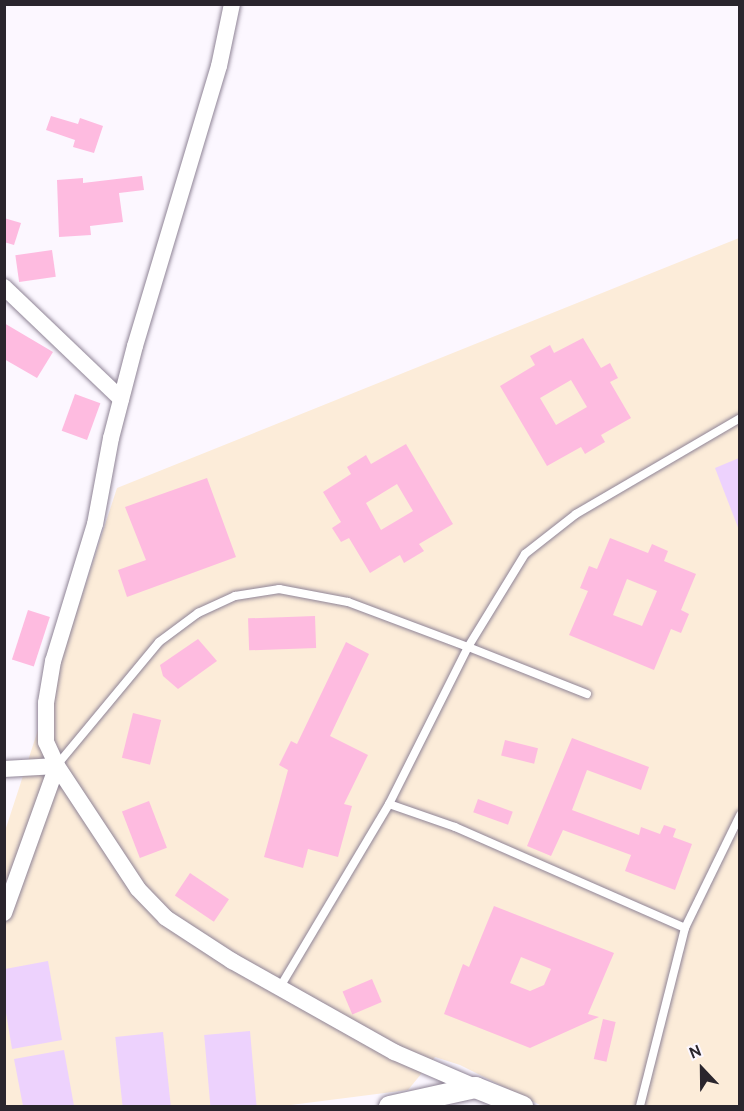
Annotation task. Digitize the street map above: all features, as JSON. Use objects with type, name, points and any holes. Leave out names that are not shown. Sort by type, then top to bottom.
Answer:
[{"type":"street","points":[[232,4],[219,66],[121,399],[96,524],[53,661],[46,703],[46,742],[57,766],[138,889],[166,918],[394,1052],[513,1105]]},
{"type":"street","points":[[4,287],[121,399]]},
{"type":"street","points":[[4,769],[57,766]]},
{"type":"street","points":[[4,913],[57,766]]},
{"type":"street","points":[[389,1107],[475,1087]]},
{"type":"lane","points":[[280,987],[389,804],[468,647],[525,554],[576,514],[740,418]]},
{"type":"lane","points":[[57,766],[159,642],[198,613],[235,596],[279,589],[348,602],[587,694]]},
{"type":"lane","points":[[389,804],[455,827],[685,928]]},
{"type":"lane","points":[[640,1107],[685,928],[740,815]]},
{"type":"shaded area","points":[[739,238],[739,1106],[542,1106],[460,1065],[435,1057],[408,1090],[283,1106],[5,1106],[5,831],[117,488]]},
{"type":"shaded area","points":[[739,458],[739,530],[715,468]]},
{"type":"shaded area","points":[[48,961],[62,1040],[12,1049],[5,1007],[5,969]]},
{"type":"shaded area","points":[[250,1031],[257,1106],[210,1106],[204,1035]]},
{"type":"shaded area","points":[[163,1032],[171,1106],[123,1106],[115,1037]]},
{"type":"shaded area","points":[[64,1050],[74,1106],[23,1106],[14,1059]]},
{"type":"building","points":[[51,116],[78,124],[80,118],[103,126],[94,153],[73,147],[75,140],[46,130]]},
{"type":"building","points":[[142,176],[144,190],[119,193],[123,222],[90,226],[91,235],[59,237],[57,180],[83,178],[83,183]]},
{"type":"building","points":[[4,218],[21,223],[14,245],[4,242]]},
{"type":"building","points":[[52,250],[56,277],[19,282],[15,255]]},
{"type":"building","points":[[4,323],[53,352],[37,378],[4,359]]},
{"type":"building","points":[[583,338],[601,368],[610,363],[618,378],[610,382],[631,418],[601,435],[605,442],[585,454],[581,447],[547,466],[500,386],[535,365],[530,356],[550,345],[554,353]],"holes":[[[571,380],[587,407],[556,425],[540,398]]]},
{"type":"building","points":[[75,394],[100,403],[87,440],[62,431]]},
{"type":"building","points":[[406,444],[453,524],[419,544],[424,551],[404,563],[400,555],[370,573],[349,538],[341,542],[332,528],[341,522],[323,492],[351,474],[347,467],[366,455],[371,464]],"holes":[[[397,484],[413,511],[381,530],[366,503]]]},
{"type":"building","points":[[207,478],[236,557],[127,597],[118,570],[146,560],[125,507]]},
{"type":"building","points":[[610,538],[648,553],[652,544],[668,551],[664,561],[696,574],[681,610],[689,614],[681,633],[671,629],[654,670],[569,635],[588,591],[580,588],[589,566],[597,569]],"holes":[[[627,579],[657,591],[642,626],[613,615]]]},
{"type":"building","points":[[28,610],[50,617],[34,667],[12,659]]},
{"type":"building","points":[[315,616],[316,648],[249,650],[248,618]]},
{"type":"building","points":[[198,639],[217,661],[178,689],[163,676],[160,665]]},
{"type":"building","points":[[346,642],[369,654],[330,736],[368,755],[344,804],[352,806],[338,857],[308,849],[303,868],[264,857],[288,770],[279,765],[291,741],[297,744]]},
{"type":"building","points":[[133,713],[161,720],[150,765],[122,758]]},
{"type":"building","points":[[572,738],[649,767],[641,790],[587,770],[572,810],[639,835],[641,827],[660,834],[664,825],[676,829],[673,837],[692,844],[675,890],[625,871],[631,855],[563,830],[551,856],[527,846]]},
{"type":"building","points":[[505,740],[538,748],[534,764],[501,756]]},
{"type":"building","points":[[478,799],[513,812],[508,825],[473,812]]},
{"type":"building","points":[[149,801],[167,848],[140,858],[122,811]]},
{"type":"building","points":[[190,873],[229,899],[214,922],[175,895]]},
{"type":"building","points":[[494,906],[614,953],[588,1014],[599,1017],[530,1048],[444,1014],[463,964],[469,967]],"holes":[[[521,957],[551,969],[544,985],[530,991],[510,983]]]},
{"type":"building","points":[[372,979],[382,1002],[352,1015],[343,992]]},
{"type":"building","points":[[603,1019],[616,1022],[606,1062],[594,1059]]}]
